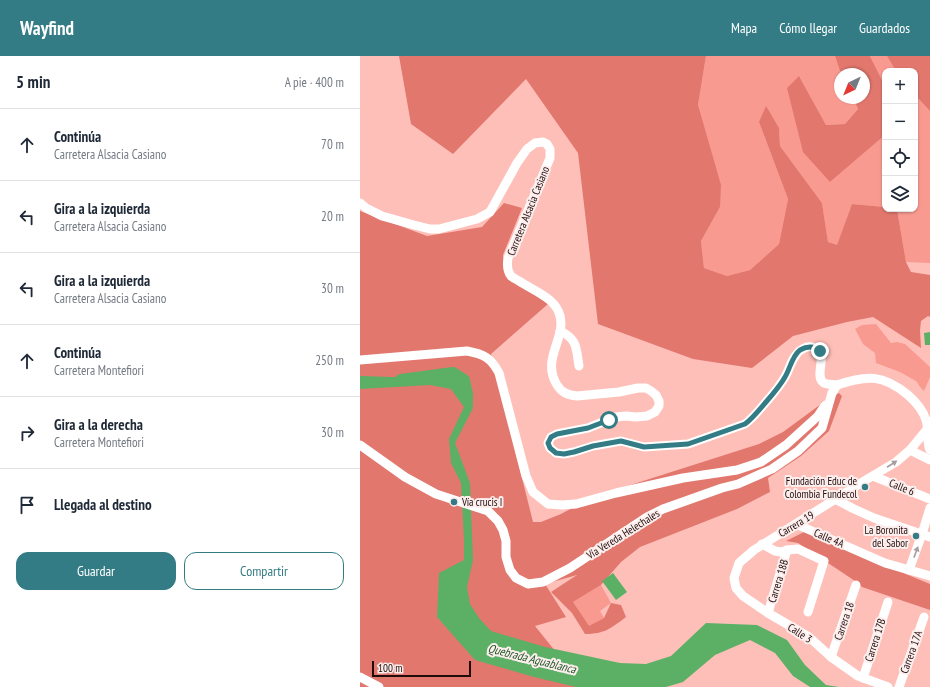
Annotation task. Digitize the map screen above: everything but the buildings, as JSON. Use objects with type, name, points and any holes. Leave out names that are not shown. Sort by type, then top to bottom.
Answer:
[{"type":"street","name":"Carretera Alsacia Casiano","points":[[360,203],[366,208],[382,216],[430,229],[439,229],[477,219],[490,212],[517,163],[527,149],[535,142],[543,142],[547,144],[550,148],[550,158],[508,258],[507,266],[511,276],[541,293],[552,302],[558,310],[561,318],[560,331],[554,351],[552,365],[552,374],[555,381],[560,389],[571,396],[646,388],[651,390],[659,401],[659,406],[655,412],[647,416],[627,416],[615,418],[588,428],[557,434],[551,437],[548,443],[550,448],[556,453],[564,454],[593,446],[621,441],[644,447],[688,444],[745,424],[752,419],[778,388],[796,354],[800,350],[811,346],[817,348],[822,355],[820,378],[825,384],[836,385]]},
{"type":"street","points":[[560,331],[567,334],[574,342],[579,366]]},
{"type":"street","points":[[360,360],[467,351],[488,357],[499,373],[526,476],[533,492],[548,504],[576,504],[616,493],[683,478],[737,470],[761,462],[786,445],[818,416],[824,406],[829,404]]},
{"type":"street","points":[[836,385],[849,380],[879,378],[890,382],[902,390],[916,401],[926,418],[928,428],[928,447],[930,450]]},
{"type":"street","name":"Vía Vereda Helechales","points":[[360,445],[405,477],[436,494],[488,511],[498,521],[503,530],[506,541],[506,557],[510,570],[516,578],[528,584],[543,582],[570,568],[647,517],[663,509],[722,488],[738,484],[772,469],[798,451],[822,428],[832,393],[836,385]]},
{"type":"street","name":"Carrera 19","points":[[739,563],[762,544],[896,462],[910,450],[928,428]]},
{"type":"street","points":[[910,450],[930,460]]},
{"type":"street","name":"Calle 6","points":[[874,476],[930,498]]},
{"type":"street","points":[[835,499],[874,518],[926,536]]},
{"type":"street","points":[[909,570],[926,536],[930,508]]},
{"type":"street","name":"Calle 4A","points":[[796,524],[884,563],[930,576]]},
{"type":"street","points":[[762,544],[775,551],[781,552],[798,549],[824,561],[808,612]]},
{"type":"street","name":"Carrera 18B","points":[[768,613],[787,550]]},
{"type":"street","name":"Calle 3","points":[[739,563],[734,578],[736,588],[743,596],[768,613],[809,637],[831,657],[858,676],[888,687]]},
{"type":"street","name":"Carrera 18","points":[[831,657],[856,585]]},
{"type":"street","name":"Carrera 17B","points":[[863,678],[888,602]]},
{"type":"street","name":"Carrera 17A","points":[[899,687],[924,617]]},
{"type":"street","points":[[360,677],[379,687]]},
{"type":"shaded area","points":[[399,56],[706,56],[698,105],[721,185],[720,207],[701,241],[704,268],[727,276],[750,270],[779,244],[788,199],[759,122],[766,106],[779,128],[780,146],[822,203],[828,242],[837,245],[852,204],[882,207],[882,212],[898,212],[906,262],[911,272],[930,275],[930,317],[928,316],[921,321],[921,348],[873,317],[793,336],[752,368],[693,359],[598,324],[578,153],[526,79],[453,154],[411,124]]},
{"type":"shaded area","points":[[706,56],[835,56],[839,68],[834,68],[834,104],[856,104],[858,109],[845,124],[826,125],[799,76],[830,182],[882,138],[882,207],[852,204],[837,246],[828,242],[822,203],[780,146],[779,128],[759,122],[788,199],[779,244],[750,270],[727,276],[704,268],[701,241],[720,207],[698,105]]},
{"type":"shaded area","points":[[835,56],[870,56],[882,80],[882,138],[830,182],[803,152],[787,88],[799,76],[826,125],[845,124],[858,109],[856,104],[870,104],[870,68],[839,68]]},
{"type":"shaded area","points":[[870,56],[887,56],[894,68],[882,68],[882,80]]},
{"type":"shaded area","points":[[887,56],[930,56],[930,111],[918,98],[918,68],[894,68]]},
{"type":"shaded area","points":[[918,98],[930,111],[930,263],[906,262],[898,212],[918,212]]},
{"type":"shaded area","points":[[504,203],[522,208],[503,255],[506,275],[548,304],[491,354],[533,522],[541,522],[561,514],[593,497],[759,444],[783,432],[839,393],[842,396],[829,431],[801,456],[768,478],[770,492],[737,509],[640,547],[621,562],[601,585],[573,602],[589,626],[604,618],[611,603],[621,605],[626,617],[612,627],[603,632],[585,634],[572,613],[551,592],[577,575],[545,584],[566,617],[535,626],[564,662],[600,687],[360,687],[360,211],[427,236],[482,227]]},
{"type":"shaded area","points":[[876,324],[891,343],[897,342],[905,344],[930,367],[930,377],[924,391],[916,381],[900,372],[876,363],[875,353],[863,344],[855,329],[862,325]]},
{"type":"shaded area","points":[[804,532],[930,584],[930,610],[862,587],[798,543],[786,541]]},
{"type":"shaded area","points":[[601,585],[611,603],[600,611],[604,618],[588,627],[573,602]]},
{"type":"water","points":[[930,332],[930,345],[925,345],[924,333]]},
{"type":"water","points":[[360,376],[456,379],[472,388],[473,408],[455,443],[470,483],[473,560],[467,587],[470,604],[479,618],[491,631],[545,647],[620,663],[646,664],[671,656],[706,623],[757,625],[787,640],[805,665],[826,685],[839,687],[810,687],[793,676],[775,653],[750,640],[715,655],[683,682],[666,687],[576,687],[475,660],[437,617],[439,573],[464,560],[461,483],[451,463],[449,439],[464,407],[451,389],[430,385],[360,389]]},
{"type":"water","points":[[613,573],[627,592],[616,600],[602,581]]},
{"type":"waterway","name":"Quebrada Aguablanca","points":[[401,380],[453,373],[464,380],[467,399]]},
{"type":"place","name":"Fundación Educ de Colombia Fundecol","points":[[865,487]]},
{"type":"place","name":"Vía crucis I","points":[[454,502]]},
{"type":"place","name":"La Boronita del Sabor","points":[[916,536]]},
{"type":"route","points":[[609,420],[588,428],[557,434],[551,437],[548,443],[550,448],[556,453],[564,454],[593,446],[621,441],[644,447],[688,444],[737,428],[752,419],[778,388],[796,354],[800,350],[811,346],[820,351]]}]
